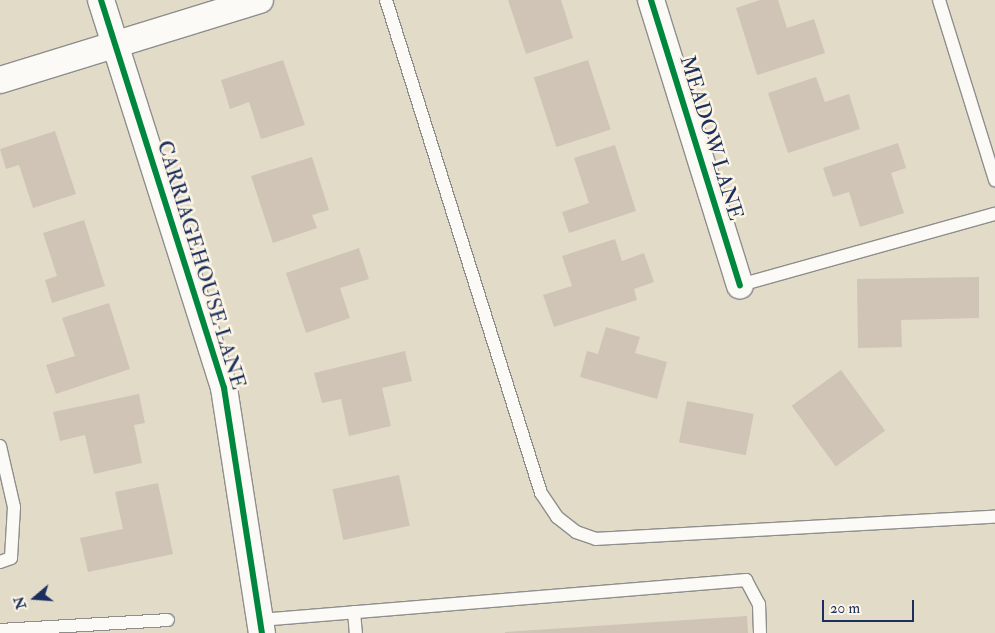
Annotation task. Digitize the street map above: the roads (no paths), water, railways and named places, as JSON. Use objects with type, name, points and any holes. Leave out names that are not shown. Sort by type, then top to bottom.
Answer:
[{"type":"street","name":"CARRIAGEHOUSE LANE","points":[[101,0],[224,388],[261,626]]},
{"type":"street","points":[[0,80],[260,0]]},
{"type":"street","name":"MEADOW LANE","points":[[651,0],[740,285]]},
{"type":"lane","points":[[386,0],[541,493],[557,517],[576,532],[596,539],[995,518]]},
{"type":"lane","points":[[939,0],[995,180]]},
{"type":"lane","points":[[740,285],[995,214]]},
{"type":"lane","points":[[0,446],[14,507],[11,558],[0,562]]},
{"type":"lane","points":[[261,626],[354,612],[746,580],[759,604],[760,633]]},
{"type":"lane","points":[[354,612],[356,633]]},
{"type":"lane","points":[[3,631],[168,620]]}]
